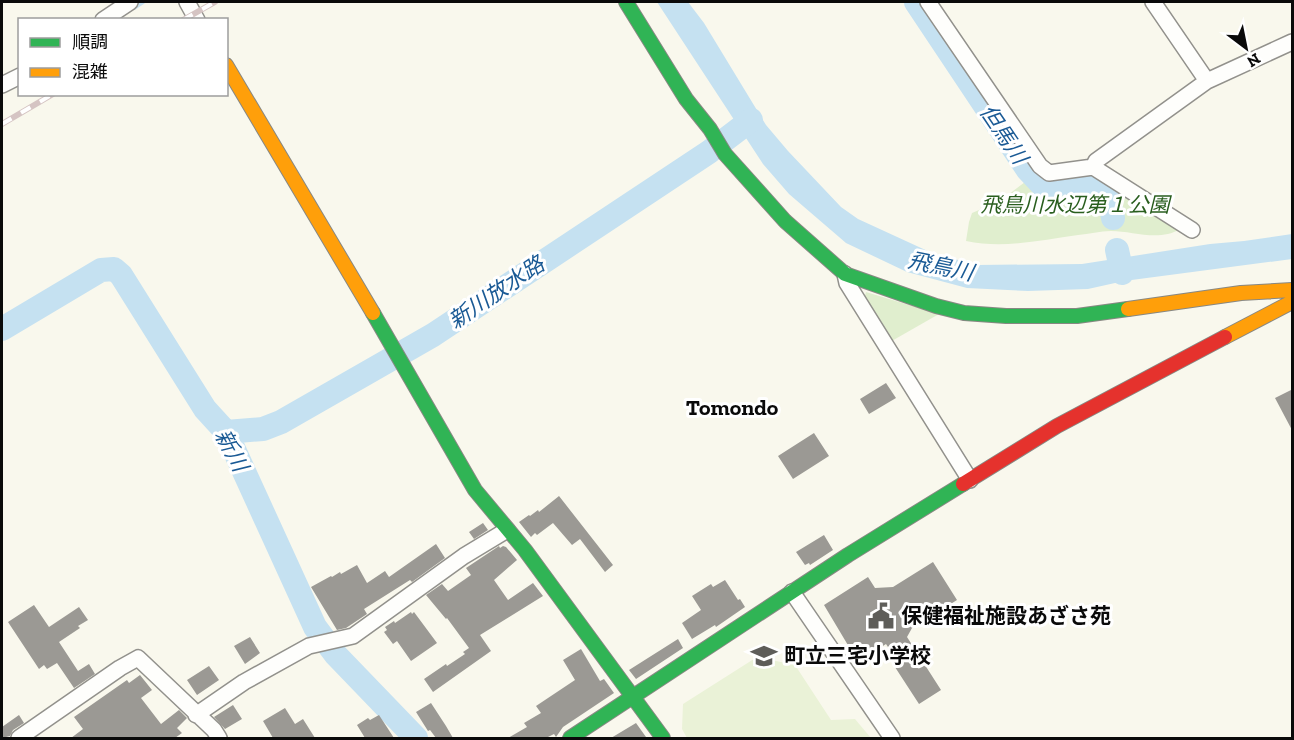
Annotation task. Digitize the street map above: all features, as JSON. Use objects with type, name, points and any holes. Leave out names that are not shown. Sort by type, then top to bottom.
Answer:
[{"type":"street","points":[[106,18],[130,2]]},
{"type":"street","points":[[187,2],[196,18]]},
{"type":"street","points":[[626,2],[686,99],[710,129],[725,154],[785,220],[845,274],[936,306],[964,313],[1006,316],[1077,316],[1241,293],[1293,290]]},
{"type":"street","points":[[1153,2],[1207,81]]},
{"type":"street","points":[[931,3],[1040,166],[1049,173],[1093,167],[1192,230]]},
{"type":"street","points":[[1093,167],[1096,161],[1207,81],[1293,42]]},
{"type":"street","points":[[228,68],[328,234],[474,490],[525,550],[663,738]]},
{"type":"street","points":[[2,85],[18,77]]},
{"type":"street","points":[[845,274],[847,283],[874,328],[970,480]]},
{"type":"street","points":[[570,738],[792,592],[1057,426],[1293,302]]},
{"type":"street","points":[[196,715],[244,682],[309,646],[353,636],[464,556],[507,530]]},
{"type":"street","points":[[792,592],[892,738]]},
{"type":"street","points":[[19,738],[138,658],[214,730],[219,738]]},
{"type":"green space","name":"飛鳥川水辺第１公園","points":[[1087,175],[1106,181],[1180,229],[1163,235],[1107,231],[1008,244],[966,241],[972,213],[1000,201],[1025,182],[1032,182],[1041,177],[1049,180]]},
{"type":"green space","points":[[866,292],[939,314],[890,342],[864,299]]},
{"type":"green space","points":[[757,657],[795,665],[831,720],[855,719],[871,738],[687,738],[682,729],[683,704]]},
{"type":"water","name":"飛鳥川","points":[[657,2],[688,2],[704,23],[766,125],[841,207],[858,219],[932,253],[977,265],[1082,264],[1292,234],[1292,259],[1124,281],[1088,289],[1028,291],[967,288],[907,272],[846,243],[789,194],[763,164]]},
{"type":"building","points":[[886,383],[896,398],[869,414],[860,399]]},
{"type":"building","points":[[1293,389],[1293,432],[1275,398]]},
{"type":"building","points":[[814,433],[829,456],[793,479],[778,456]]},
{"type":"building","points":[[559,496],[613,565],[605,572],[580,539],[572,545],[553,523],[531,537],[519,522],[538,510],[539,512]]},
{"type":"building","points":[[483,523],[488,530],[474,539],[469,532]]},
{"type":"building","points":[[824,535],[833,550],[810,565],[809,563],[805,565],[796,552]]},
{"type":"building","points":[[436,544],[445,558],[412,582],[410,580],[364,609],[367,614],[346,628],[337,630],[311,587],[357,565],[367,583],[385,571],[389,577]]},
{"type":"building","points":[[499,546],[500,548],[506,547],[517,560],[494,580],[508,600],[533,583],[543,596],[480,635],[491,651],[433,692],[424,679],[465,654],[463,652],[469,648],[447,618],[426,595],[442,584],[448,591],[471,575],[466,568]]},
{"type":"building","name":"保健福祉施設あざさ苑","points":[[933,562],[957,600],[912,628],[907,637],[941,690],[919,704],[893,664],[898,662],[886,644],[858,662],[824,605],[868,577],[875,588],[893,587]]},
{"type":"building","points":[[725,580],[745,607],[716,627],[715,625],[692,639],[682,623],[701,610],[692,596],[711,584],[713,587]]},
{"type":"building","points":[[34,605],[49,627],[79,607],[88,620],[59,642],[78,671],[89,664],[95,674],[74,688],[57,663],[47,669],[44,665],[39,669],[8,622]]},
{"type":"building","points":[[411,612],[412,614],[414,612],[437,643],[411,661],[397,641],[393,644],[384,632],[387,630],[385,627]]},
{"type":"building","points":[[250,637],[260,653],[245,664],[234,646]]},
{"type":"building","points":[[678,639],[683,648],[636,679],[629,670]]},
{"type":"building","points":[[581,649],[600,681],[604,679],[614,693],[563,727],[556,737],[554,734],[546,738],[508,738],[527,727],[524,723],[541,713],[536,706],[575,680],[563,660]]},
{"type":"building","points":[[209,666],[219,680],[197,695],[187,680]]},
{"type":"building","points":[[140,675],[152,690],[141,698],[161,724],[179,710],[187,718],[177,728],[182,733],[175,738],[71,738],[83,729],[74,717],[127,680],[129,683]]},
{"type":"building","points":[[431,703],[453,738],[436,738],[430,730],[428,731],[416,712]]},
{"type":"building","points":[[233,705],[242,719],[225,729],[214,717]]},
{"type":"building","points":[[285,708],[295,724],[303,719],[315,738],[273,738],[263,721]]},
{"type":"building","points":[[19,715],[24,723],[13,730],[10,736],[2,738],[2,727]]},
{"type":"building","points":[[379,715],[394,738],[365,738],[357,725],[368,718],[370,720]]},
{"type":"building","points":[[636,723],[646,737],[611,738]]},
{"type":"waterway","points":[[134,8],[143,2]]},
{"type":"waterway","name":"但馬川","points":[[916,2],[1028,170],[1045,188],[1080,181],[1098,185],[1110,203],[1113,218]]},
{"type":"waterway","name":"新川放水路","points":[[226,432],[263,429],[281,422],[433,335],[709,152],[751,120]]},
{"type":"waterway","name":"但馬川","points":[[1117,250],[1122,273]]},
{"type":"waterway","name":"新川","points":[[2,329],[101,270],[114,269],[121,275],[205,409],[226,432],[315,627],[336,655],[416,738]]},
{"type":"railway","points":[[187,18],[215,2]]},
{"type":"railway","points":[[2,124],[50,96]]},
{"type":"traffic: fast","points":[[626,2],[686,99],[710,129],[725,154],[785,221],[845,274],[936,306],[964,313],[1006,316],[1077,316],[1128,309]]},
{"type":"traffic: fast","points":[[373,313],[475,490],[525,550],[663,738]]},
{"type":"traffic: fast","points":[[570,738],[848,555],[963,484]]},
{"type":"traffic: slow","points":[[228,68],[373,313]]},
{"type":"traffic: slow","points":[[1128,309],[1241,293],[1292,290]]},
{"type":"traffic: slow","points":[[1225,337],[1292,302]]},
{"type":"traffic: jam","points":[[963,484],[1057,426],[1225,337]]},
{"type":"place","name":"保健福祉施設あざさ苑","points":[[881,616]]},
{"type":"place","name":"町立三宅小学校","points":[[764,656]]},
{"type":"district","name":"Tomondo","points":[[732,407]]}]
